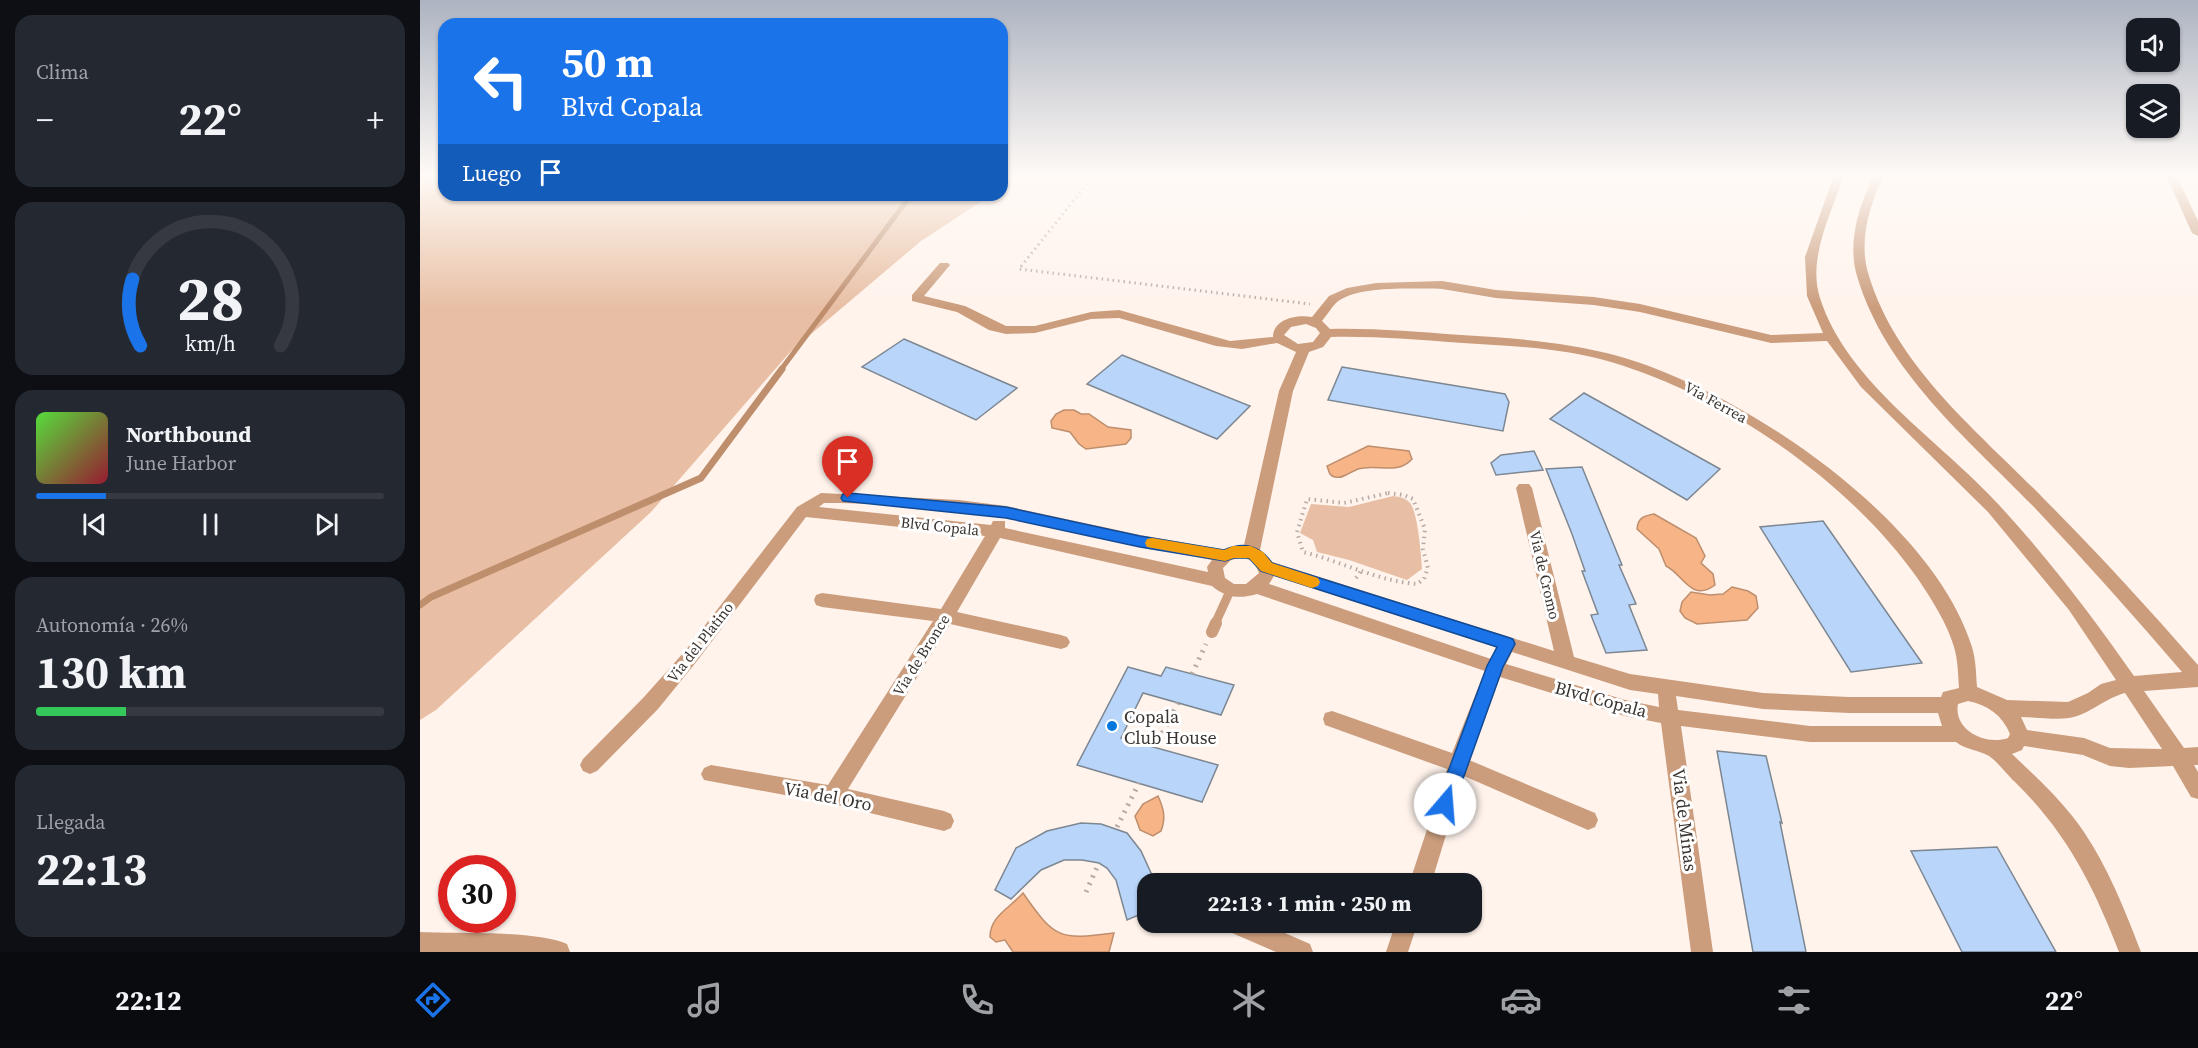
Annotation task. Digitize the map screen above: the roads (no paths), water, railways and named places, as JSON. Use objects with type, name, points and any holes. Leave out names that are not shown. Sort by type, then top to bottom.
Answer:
[{"type":"street","points":[[1824,219],[1811,257],[1813,296],[1831,337],[1866,384],[1953,467],[2032,552],[2075,605],[2178,756],[2198,790]]},
{"type":"street","points":[[1862,219],[1860,254],[1862,273],[1874,303],[1894,340],[1919,377],[1954,417],[2128,596],[2198,678]]},
{"type":"street","points":[[944,265],[916,298],[960,309],[992,327],[1007,330],[1051,327],[1086,315],[1102,313],[1129,316],[1229,345],[1246,345],[1280,339]]},
{"type":"street","points":[[1315,322],[1337,296],[1351,291],[1387,286],[1442,285],[1496,294],[1594,301],[1640,308],[1771,339],[1831,337]]},
{"type":"street","points":[[1301,320],[1315,322],[1326,333],[1323,342],[1318,345],[1304,348],[1289,346],[1280,339],[1279,330],[1287,323],[1301,320]]},
{"type":"street","name":"Via Ferrea","points":[[1326,333],[1373,332],[1550,346],[1616,360],[1652,371],[1706,394],[1750,420],[1814,464],[1894,537],[1917,565],[1952,621],[1962,642],[1968,693]]},
{"type":"street","points":[[1251,552],[1286,391],[1304,348]]},
{"type":"street","name":"Via de Cromo","points":[[1524,488],[1566,662]]},
{"type":"street","name":"Blvd Copala","points":[[802,511],[815,501],[829,497],[959,506],[1006,512],[1140,541],[1225,556],[1233,552],[1251,552],[1258,555],[1267,567],[1630,682],[1763,701],[1849,705],[1946,705]]},
{"type":"street","name":"Blvd Copala","points":[[802,511],[995,531],[1223,586],[1249,590],[1257,587],[1562,690],[1625,708],[1671,717],[1810,734],[1959,734]]},
{"type":"street","name":"Via del Platino","points":[[590,765],[651,703],[691,656],[802,511]]},
{"type":"street","name":"Via de Bronce","points":[[833,795],[946,616],[1006,512]]},
{"type":"street","points":[[1223,586],[1215,567],[1225,556]]},
{"type":"street","points":[[1257,587],[1267,574],[1267,567]]},
{"type":"street","points":[[822,600],[946,616],[1061,642]]},
{"type":"street","points":[[1423,873],[1458,764],[1495,666],[1507,644]]},
{"type":"street","points":[[2003,708],[2069,710],[2095,699],[2107,690],[2128,684],[2198,678]]},
{"type":"street","name":"Via de Minas","points":[[1665,688],[1671,717],[1702,952]]},
{"type":"street","points":[[1996,751],[2007,749],[2015,744],[2019,737],[2018,728],[2012,717],[2003,708],[1980,695],[1968,693],[1950,698],[1946,705],[1946,714],[1959,734],[1971,742],[1996,751],[2051,806],[2080,844],[2098,876],[2130,952]]},
{"type":"street","points":[[1332,719],[1458,764],[1588,820]]},
{"type":"street","points":[[2019,737],[2084,747],[2110,757],[2129,759],[2198,756]]},
{"type":"street","name":"Via del Oro","points":[[711,774],[833,795],[944,821]]},
{"type":"street","points":[[1258,933],[1302,952]]},
{"type":"street","points":[[1397,952],[1403,933]]},
{"type":"street","points":[[420,943],[530,948],[559,952]]},
{"type":"lane","points":[[1212,632],[1223,586]]},
{"type":"waterway","points":[[780,371],[893,219]]},
{"type":"waterway","points":[[420,605],[431,597],[701,478],[782,369]]},
{"type":"place","name":"Copala Club House","points":[[1112,726]]}]
